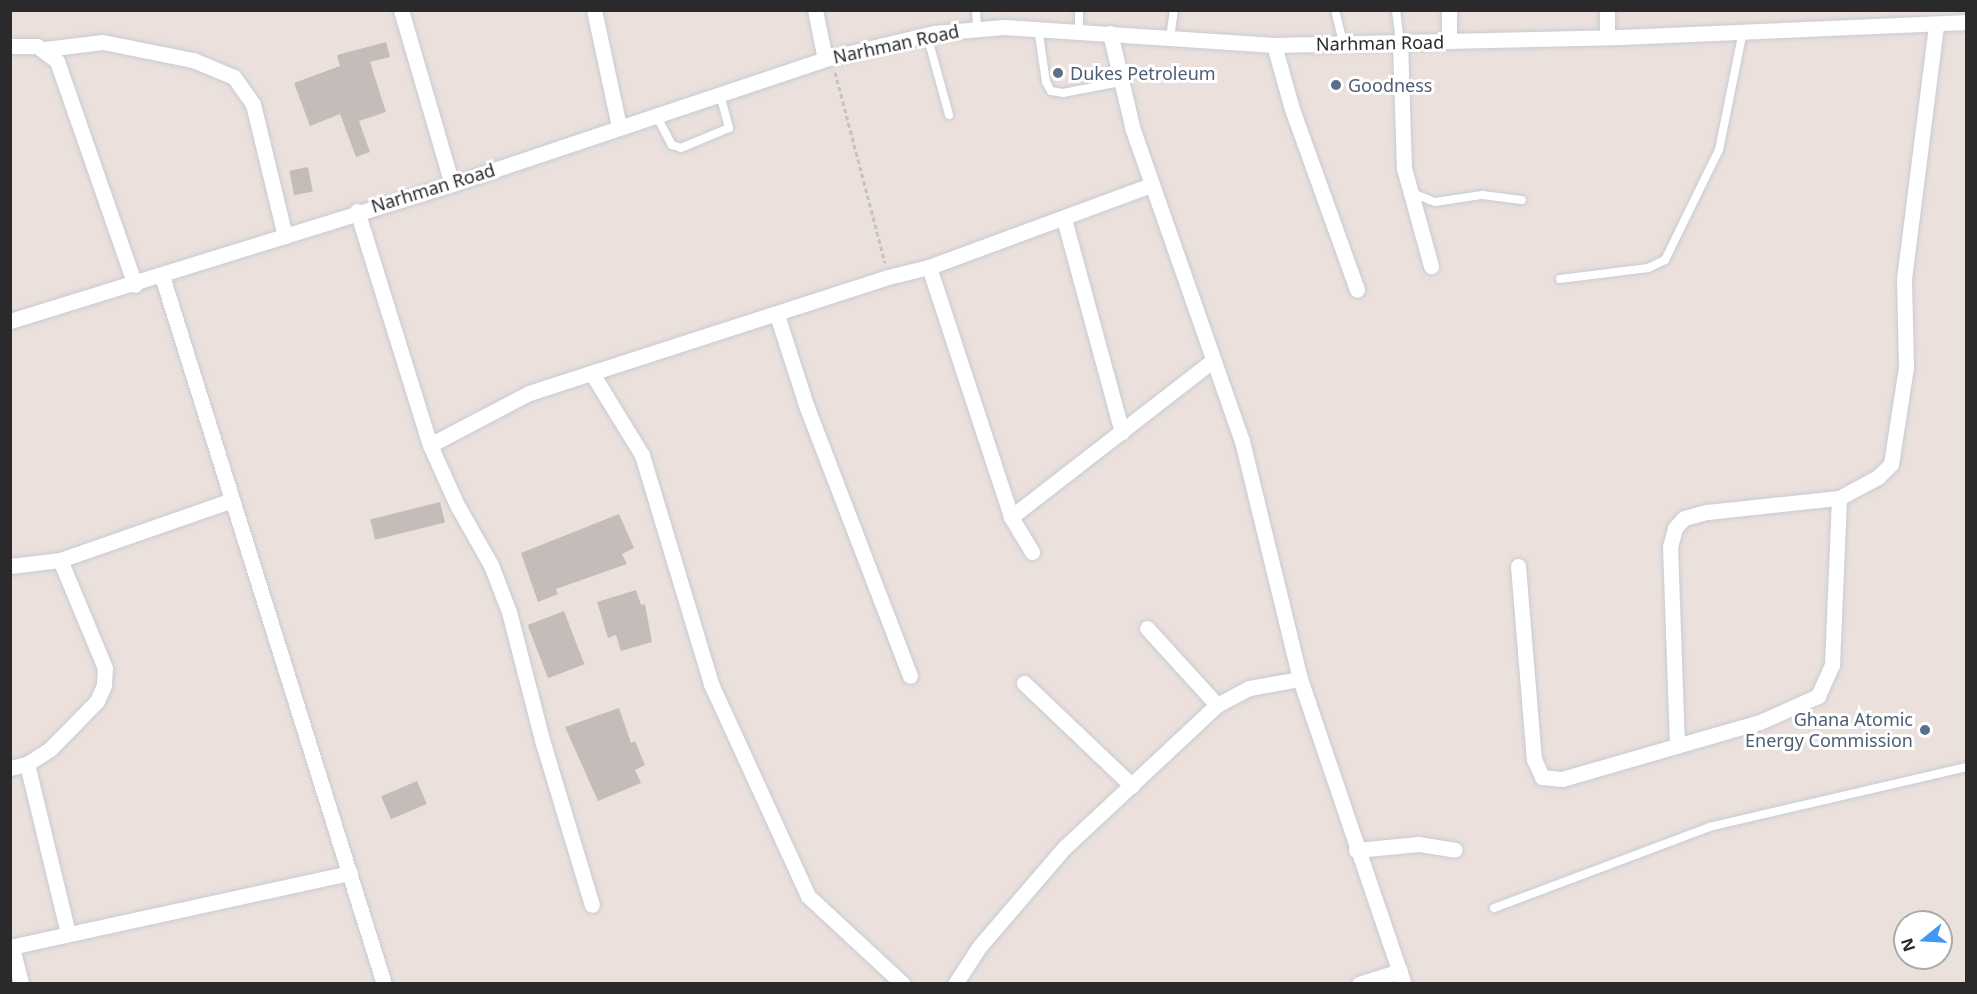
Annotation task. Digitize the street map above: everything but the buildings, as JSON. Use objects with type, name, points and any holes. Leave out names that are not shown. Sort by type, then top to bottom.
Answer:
[{"type":"street","points":[[401,10],[452,184]]},
{"type":"street","points":[[594,10],[618,127]]},
{"type":"street","points":[[815,10],[828,58]]},
{"type":"street","points":[[1449,10],[1449,41]]},
{"type":"street","points":[[1607,10],[1607,38]]},
{"type":"street","name":"Narhman Road","points":[[10,321],[135,285],[357,211],[452,184],[828,58],[927,34],[977,28],[1038,28],[1274,45],[1607,38],[1743,30],[1966,22]]},
{"type":"street","points":[[1677,746],[1670,547],[1675,528],[1684,518],[1707,512],[1839,498],[1878,477],[1891,464],[1906,368],[1904,279],[1936,24]]},
{"type":"street","points":[[1110,33],[1120,82],[1151,185],[1211,362],[1242,441],[1300,679],[1356,849],[1402,977],[1359,984]]},
{"type":"street","points":[[10,46],[45,49],[103,42],[193,60],[234,77],[253,105],[285,236]]},
{"type":"street","points":[[1400,42],[1404,168],[1431,266]]},
{"type":"street","points":[[1274,45],[1292,109],[1357,290]]},
{"type":"street","points":[[45,49],[57,62],[77,114],[135,285]]},
{"type":"street","points":[[430,444],[529,393],[593,375],[888,276],[929,267],[1151,185]]},
{"type":"street","points":[[357,211],[430,444],[457,505],[491,565],[509,612],[543,742],[592,905]]},
{"type":"street","points":[[1064,219],[1122,432]]},
{"type":"street","points":[[929,267],[1011,517],[1032,552]]},
{"type":"street","points":[[162,276],[230,501],[351,873],[384,984]]},
{"type":"street","points":[[777,315],[806,405],[909,675]]},
{"type":"street","points":[[1011,517],[1211,362]]},
{"type":"street","points":[[593,375],[642,455],[711,684],[808,896],[903,984]]},
{"type":"street","points":[[1518,566],[1534,759],[1542,777],[1562,779],[1760,722],[1818,696],[1832,665],[1839,498]]},
{"type":"street","points":[[10,566],[60,560],[230,501]]},
{"type":"street","points":[[10,768],[27,764],[50,749],[97,701],[104,685],[105,668],[60,560]]},
{"type":"street","points":[[1147,628],[1217,705]]},
{"type":"street","points":[[955,984],[979,947],[1064,849],[1217,705],[1249,688],[1300,679]]},
{"type":"street","points":[[1024,683],[1132,786]]},
{"type":"street","points":[[27,764],[68,934]]},
{"type":"street","points":[[1356,849],[1419,844],[1455,850]]},
{"type":"street","points":[[21,984],[11,947],[351,873]]},
{"type":"lane","points":[[976,10],[977,28]]},
{"type":"lane","points":[[1079,10],[1079,30]]},
{"type":"lane","points":[[1170,38],[1174,10]]},
{"type":"lane","points":[[1335,10],[1343,43]]},
{"type":"lane","points":[[1396,10],[1400,42]]},
{"type":"lane","points":[[1038,28],[1046,82],[1051,91],[1063,93],[1120,82]]},
{"type":"lane","points":[[1560,279],[1648,268],[1665,260],[1719,150],[1743,30]]},
{"type":"lane","points":[[927,34],[950,115]]},
{"type":"lane","points":[[656,115],[672,145],[681,148],[729,128],[720,94]]},
{"type":"lane","points":[[1409,191],[1435,202],[1482,195],[1522,200]]},
{"type":"lane","points":[[1494,908],[1709,827],[1966,767]]},
{"type":"path","points":[[828,58],[888,276]]},
{"type":"place","name":"Dukes Petroleum","points":[[1058,73]]},
{"type":"place","name":"Goodness","points":[[1336,85]]},
{"type":"place","name":"Ghana Atomic Energy Commission","points":[[1925,730]]}]
